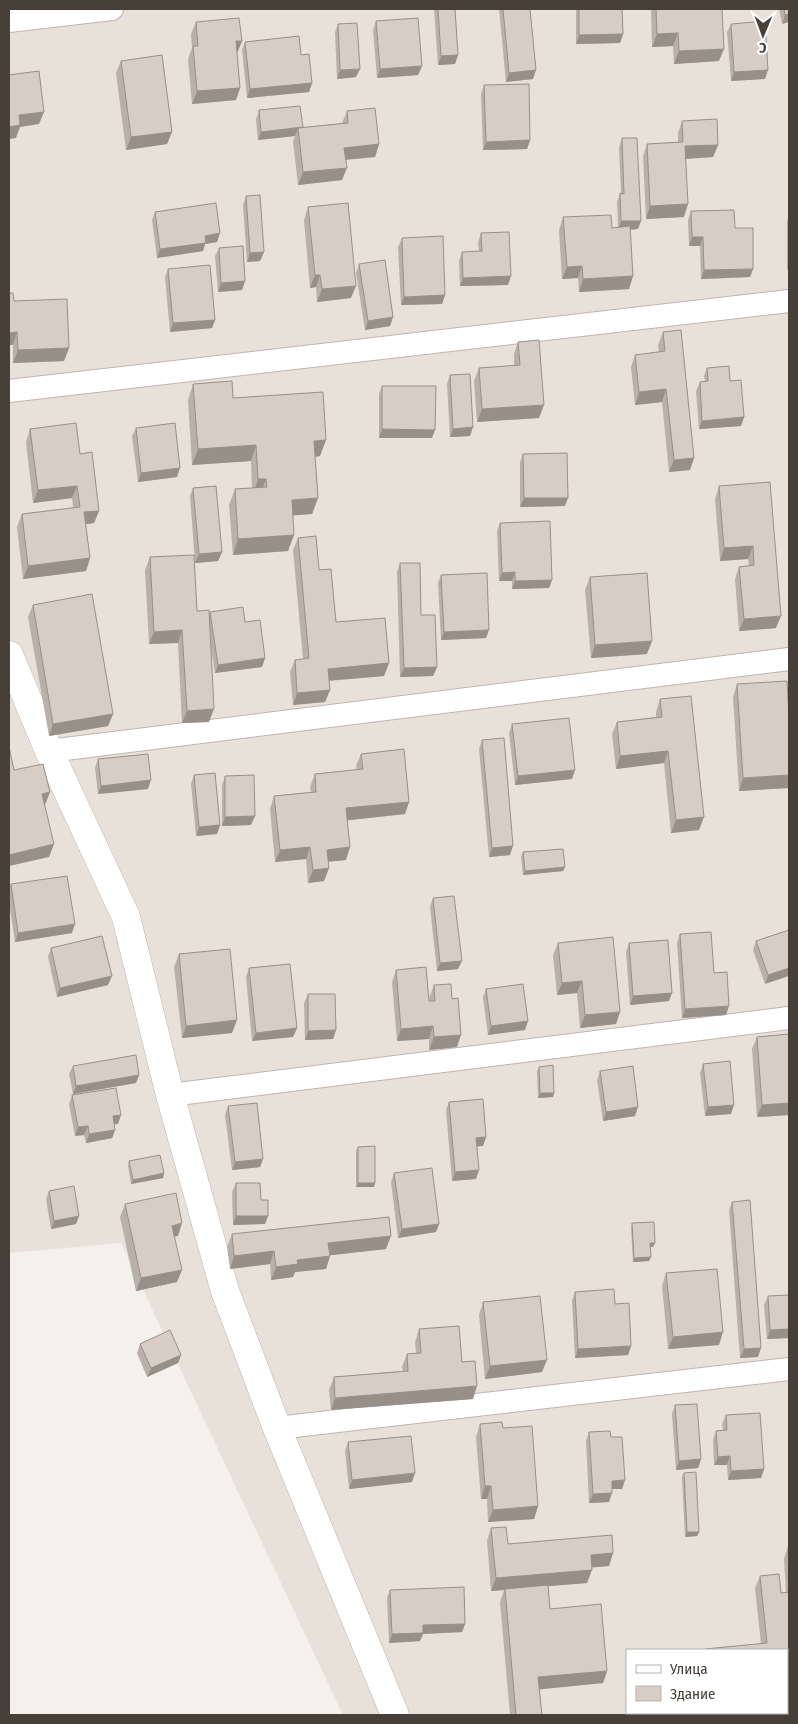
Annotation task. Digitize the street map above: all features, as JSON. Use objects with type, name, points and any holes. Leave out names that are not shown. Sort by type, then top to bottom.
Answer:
[{"type":"street","points":[[9,21],[112,9]]},
{"type":"street","points":[[9,391],[789,301]]},
{"type":"street","points":[[9,655],[49,751],[126,917],[170,1095],[225,1291],[276,1428],[395,1715]]},
{"type":"street","points":[[49,751],[789,659]]},
{"type":"street","points":[[170,1095],[789,1018]]},
{"type":"street","points":[[276,1428],[789,1369]]},
{"type":"shaded area","points":[[9,9],[789,9],[789,1715],[343,1715],[121,1243],[9,1253]]},
{"type":"building","points":[[438,9],[455,9],[458,55],[441,56]]},
{"type":"building","points":[[503,9],[530,9],[536,70],[509,73]]},
{"type":"building","points":[[579,9],[622,9],[623,34],[579,35]]},
{"type":"building","points":[[656,9],[722,9],[724,49],[679,51],[678,33],[657,34]]},
{"type":"building","points":[[784,9],[789,9],[789,14],[785,15]]},
{"type":"building","points":[[239,18],[242,41],[236,41],[240,88],[197,91],[193,46],[198,46],[196,22]]},
{"type":"building","points":[[418,18],[422,66],[380,69],[376,21]]},
{"type":"building","points":[[765,21],[768,70],[734,72],[731,24]]},
{"type":"building","points":[[357,23],[360,69],[340,70],[338,24]]},
{"type":"building","points":[[299,36],[301,55],[309,54],[312,83],[250,89],[245,42]]},
{"type":"building","points":[[162,55],[172,132],[131,137],[121,61]]},
{"type":"building","points":[[39,71],[44,112],[19,115],[20,125],[9,127],[9,75]]},
{"type":"building","points":[[529,84],[530,140],[486,142],[484,85]]},
{"type":"building","points":[[300,106],[303,127],[261,132],[259,110]]},
{"type":"building","points":[[375,108],[379,144],[344,148],[347,168],[303,172],[298,128],[348,123],[347,111]]},
{"type":"building","points":[[717,119],[718,145],[685,146],[688,204],[650,206],[647,144],[683,142],[682,121]]},
{"type":"building","points":[[622,138],[637,138],[641,221],[621,221],[620,193],[624,194]]},
{"type":"building","points":[[260,195],[264,252],[250,253],[246,196]]},
{"type":"building","points":[[216,203],[220,233],[205,236],[206,243],[160,249],[155,212]]},
{"type":"building","points":[[348,203],[356,286],[322,289],[320,275],[315,275],[308,207]]},
{"type":"building","points":[[734,210],[735,228],[753,228],[753,269],[704,270],[703,237],[692,237],[691,211]]},
{"type":"building","points":[[611,215],[612,228],[630,226],[633,276],[583,279],[582,266],[567,267],[563,217]]},
{"type":"building","points":[[509,232],[511,276],[463,278],[462,252],[482,251],[481,233]]},
{"type":"building","points":[[443,236],[445,295],[404,297],[402,238]]},
{"type":"building","points":[[243,246],[245,281],[221,283],[219,248]]},
{"type":"building","points":[[385,260],[393,317],[368,321],[359,264]]},
{"type":"building","points":[[210,265],[215,320],[173,323],[168,269]]},
{"type":"building","points":[[9,293],[13,293],[14,301],[67,299],[69,348],[18,350],[17,332],[9,333]]},
{"type":"building","points":[[681,330],[694,458],[674,460],[666,389],[639,392],[635,355],[665,351],[663,332]]},
{"type":"building","points":[[539,340],[544,405],[482,409],[479,368],[520,365],[518,342]]},
{"type":"building","points":[[729,366],[730,381],[741,380],[744,417],[702,421],[700,382],[708,381],[707,368]]},
{"type":"building","points":[[470,374],[473,427],[453,429],[450,375]]},
{"type":"building","points":[[232,381],[233,398],[323,392],[326,440],[314,441],[318,498],[292,500],[294,535],[238,539],[235,489],[267,487],[266,479],[258,479],[256,445],[198,449],[193,384]]},
{"type":"building","points":[[382,386],[436,386],[435,430],[382,429]]},
{"type":"building","points":[[76,423],[80,454],[92,452],[99,511],[84,512],[90,558],[28,566],[22,514],[80,507],[77,486],[38,490],[30,429]]},
{"type":"building","points":[[175,423],[180,468],[141,473],[136,428]]},
{"type":"building","points":[[567,453],[568,498],[524,498],[523,454]]},
{"type":"building","points":[[770,482],[781,616],[744,619],[739,567],[754,565],[753,546],[724,548],[719,486]]},
{"type":"building","points":[[216,486],[222,552],[199,554],[193,488]]},
{"type":"building","points":[[550,521],[552,580],[515,581],[515,572],[502,573],[500,523]]},
{"type":"building","points":[[316,536],[319,570],[331,569],[336,622],[385,618],[389,663],[328,669],[330,690],[297,693],[295,660],[309,658],[298,538]]},
{"type":"building","points":[[194,555],[197,611],[209,610],[214,709],[187,711],[182,630],[154,632],[150,557]]},
{"type":"building","points":[[400,563],[420,563],[421,615],[435,615],[437,667],[404,668]]},
{"type":"building","points":[[487,573],[489,630],[444,632],[441,575]]},
{"type":"building","points":[[647,573],[652,641],[595,645],[590,577]]},
{"type":"building","points":[[92,594],[113,714],[53,724],[33,605]]},
{"type":"building","points":[[243,607],[245,622],[260,620],[265,658],[218,665],[210,612]]},
{"type":"building","points":[[787,681],[789,775],[743,778],[737,684]]},
{"type":"building","points":[[691,696],[704,817],[676,820],[668,751],[620,756],[617,722],[662,717],[660,699]]},
{"type":"building","points":[[569,718],[575,770],[518,776],[512,724]]},
{"type":"building","points":[[504,738],[513,846],[492,848],[482,740]]},
{"type":"building","points":[[9,747],[14,770],[43,764],[50,792],[42,794],[54,844],[9,855]]},
{"type":"building","points":[[404,749],[409,802],[346,808],[350,847],[327,850],[329,868],[313,870],[310,847],[280,850],[274,796],[316,792],[315,774],[363,769],[361,754]]},
{"type":"building","points":[[148,754],[151,780],[101,786],[98,759]]},
{"type":"building","points":[[215,773],[220,825],[199,827],[194,775]]},
{"type":"building","points":[[254,775],[255,816],[225,817],[225,776]]},
{"type":"building","points":[[563,849],[565,867],[525,871],[523,852]]},
{"type":"building","points":[[67,876],[75,924],[18,933],[11,884]]},
{"type":"building","points":[[454,896],[462,961],[440,963],[433,898]]},
{"type":"building","points":[[789,930],[789,968],[768,975],[756,941]]},
{"type":"building","points":[[711,932],[714,973],[727,972],[729,1006],[685,1009],[680,934]]},
{"type":"building","points":[[102,936],[112,976],[60,988],[51,948]]},
{"type":"building","points":[[613,937],[620,1012],[585,1015],[582,981],[562,983],[558,943]]},
{"type":"building","points":[[668,940],[672,993],[633,996],[629,943]]},
{"type":"building","points":[[230,949],[237,1020],[186,1026],[179,954]]},
{"type":"building","points":[[290,964],[297,1028],[256,1033],[249,968]]},
{"type":"building","points":[[426,967],[429,1001],[435,1001],[434,985],[451,984],[452,999],[458,998],[461,1035],[434,1037],[433,1026],[401,1029],[396,970]]},
{"type":"building","points":[[523,984],[528,1021],[491,1026],[486,989]]},
{"type":"building","points":[[308,994],[335,994],[336,1030],[308,1031]]},
{"type":"building","points":[[789,1034],[789,1103],[762,1105],[757,1037]]},
{"type":"building","points":[[136,1055],[139,1075],[76,1086],[73,1066]]},
{"type":"building","points":[[730,1061],[734,1105],[708,1107],[703,1064]]},
{"type":"building","points":[[553,1065],[554,1093],[540,1093],[539,1067]]},
{"type":"building","points":[[633,1066],[638,1107],[606,1112],[600,1071]]},
{"type":"building","points":[[116,1088],[121,1115],[113,1116],[115,1130],[89,1134],[88,1126],[78,1127],[72,1095]]},
{"type":"building","points":[[483,1099],[486,1137],[476,1138],[479,1170],[455,1172],[449,1102]]},
{"type":"building","points":[[257,1103],[263,1159],[235,1162],[228,1106]]},
{"type":"building","points":[[375,1146],[375,1183],[358,1183],[358,1147]]},
{"type":"building","points":[[160,1155],[164,1173],[133,1180],[129,1161]]},
{"type":"building","points":[[432,1168],[439,1224],[402,1229],[394,1173]]},
{"type":"building","points":[[236,1183],[260,1183],[261,1200],[268,1200],[268,1216],[236,1216]]},
{"type":"building","points":[[74,1186],[79,1216],[54,1221],[49,1191]]},
{"type":"building","points":[[176,1193],[182,1223],[172,1226],[182,1270],[141,1278],[125,1204]]},
{"type":"building","points":[[750,1200],[761,1348],[744,1349],[732,1202]]},
{"type":"building","points":[[389,1217],[391,1236],[328,1243],[330,1256],[297,1260],[298,1264],[276,1267],[274,1251],[234,1256],[232,1234]]},
{"type":"building","points":[[654,1222],[655,1243],[650,1243],[651,1257],[634,1258],[632,1223]]},
{"type":"building","points":[[717,1269],[723,1332],[673,1337],[666,1273]]},
{"type":"building","points":[[614,1289],[615,1304],[629,1303],[631,1346],[578,1349],[575,1292]]},
{"type":"building","points":[[789,1295],[789,1329],[770,1330],[768,1296]]},
{"type":"building","points":[[540,1296],[547,1360],[490,1366],[483,1302]]},
{"type":"building","points":[[459,1326],[462,1362],[475,1361],[477,1386],[335,1398],[334,1377],[408,1371],[407,1354],[421,1353],[419,1329]]},
{"type":"building","points":[[170,1330],[181,1355],[151,1368],[140,1344]]},
{"type":"building","points":[[697,1404],[701,1459],[679,1461],[675,1405]]},
{"type":"building","points":[[760,1413],[764,1469],[731,1471],[730,1456],[718,1457],[716,1431],[727,1430],[726,1415]]},
{"type":"building","points":[[502,1422],[503,1428],[532,1426],[538,1506],[493,1510],[491,1486],[485,1486],[480,1424]]},
{"type":"building","points":[[610,1431],[611,1437],[622,1437],[625,1480],[612,1481],[612,1493],[593,1494],[589,1432]]},
{"type":"building","points":[[411,1436],[415,1473],[352,1480],[348,1442]]},
{"type":"building","points":[[696,1472],[699,1532],[687,1532],[684,1473]]},
{"type":"building","points":[[506,1527],[508,1544],[612,1535],[613,1553],[591,1555],[592,1570],[496,1578],[491,1528]]},
{"type":"building","points":[[779,1574],[781,1593],[789,1592],[789,1685],[788,1649],[705,1649],[767,1643],[760,1576]]},
{"type":"building","points":[[548,1585],[550,1609],[601,1604],[607,1671],[538,1677],[542,1715],[516,1715],[505,1589]]},
{"type":"building","points":[[464,1587],[465,1624],[423,1625],[423,1633],[392,1634],[390,1590]]}]
